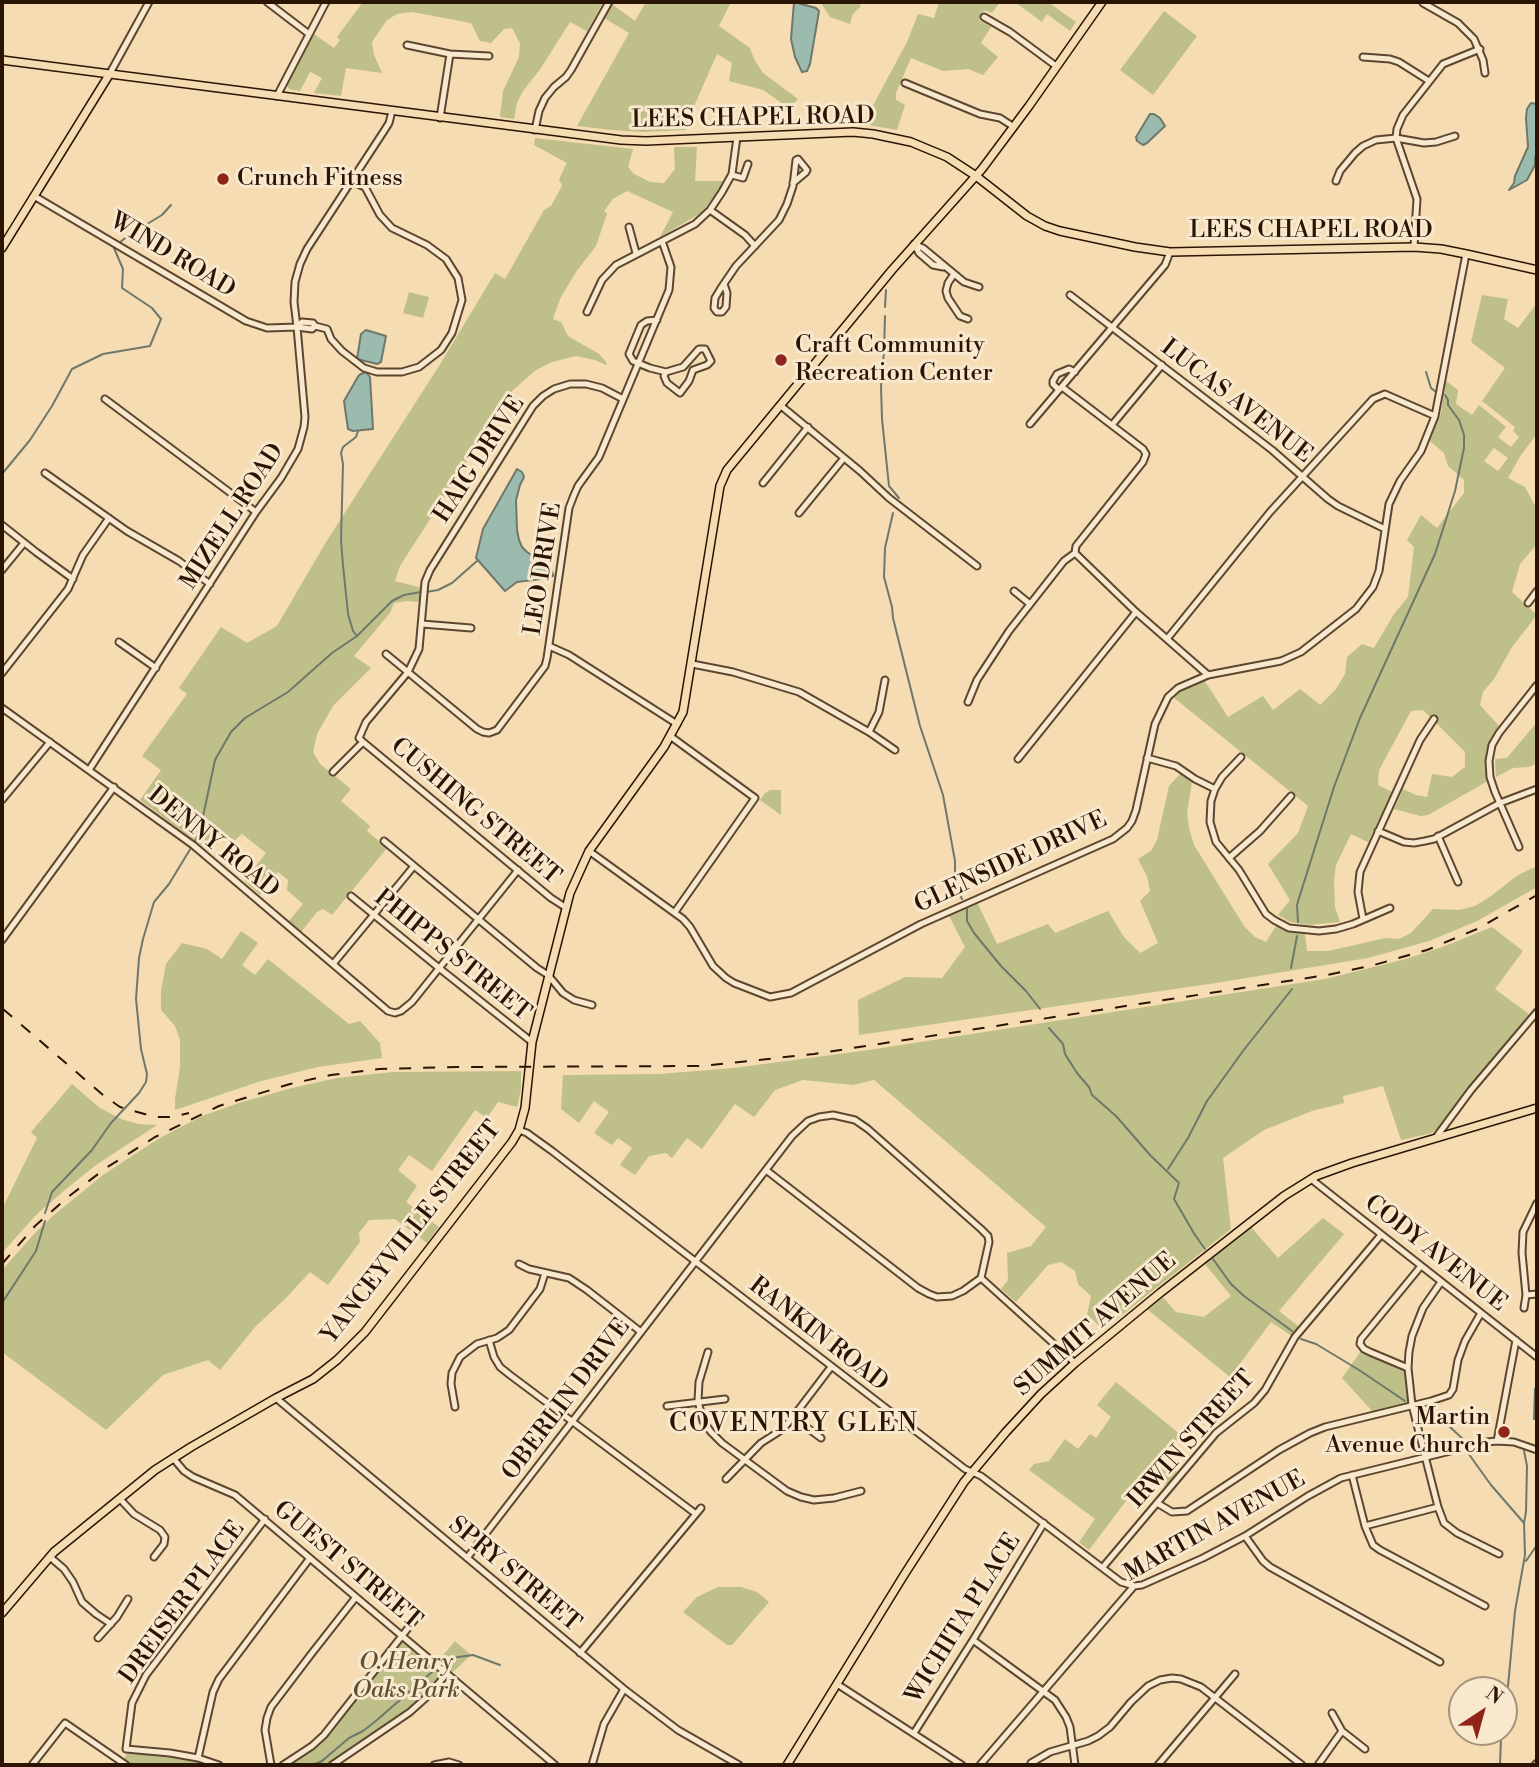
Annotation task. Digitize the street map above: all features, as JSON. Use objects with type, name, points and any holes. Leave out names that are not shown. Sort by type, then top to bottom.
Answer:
[{"type":"main road","name":"YANCEYVILLE STREET","points":[[2,1613],[50,1557],[155,1470],[313,1379],[337,1360],[365,1332],[512,1142],[519,1130],[525,1108],[532,1042],[565,907],[575,881],[589,851],[670,736],[683,712],[720,486],[730,466],[914,244],[976,176],[1102,2]]},
{"type":"main road","name":"LEES CHAPEL ROAD","points":[[2,60],[635,141],[853,132],[883,135],[902,139],[956,162],[1021,212],[1045,226],[1135,247],[1170,252],[1414,247],[1441,249],[1537,271]]},
{"type":"main road","points":[[2,248],[109,75]]},
{"type":"main road","name":"SUMMIT AVENUE","points":[[787,1765],[909,1567],[972,1472],[1006,1432],[1075,1363],[1284,1196],[1311,1179],[1437,1136],[1537,1108]]},
{"type":"street","points":[[109,75],[149,2]]},
{"type":"street","points":[[267,2],[309,34]]},
{"type":"street","points":[[277,96],[326,2]]},
{"type":"street","points":[[535,130],[538,111],[545,98],[571,70],[608,2]]},
{"type":"street","points":[[1423,2],[1458,23],[1474,39],[1485,73]]},
{"type":"street","points":[[984,17],[1010,32],[1056,66]]},
{"type":"street","points":[[407,46],[450,54],[489,56]]},
{"type":"street","points":[[1414,247],[1417,199],[1396,138],[1397,129],[1403,115],[1443,64],[1479,49]]},
{"type":"street","points":[[440,118],[450,54]]},
{"type":"street","points":[[1363,57],[1399,62],[1429,81]]},
{"type":"street","points":[[905,83],[981,114],[1000,118],[1014,127]]},
{"type":"street","name":"MIZELL ROAD","points":[[89,771],[256,512],[293,460],[302,438],[305,417],[294,302],[295,282],[300,264],[307,248],[389,123],[392,111]]},
{"type":"street","points":[[1336,181],[1340,171],[1363,146],[1376,139],[1396,138],[1424,143],[1455,136]]},
{"type":"street","points":[[587,312],[607,273],[616,265],[695,224],[710,210],[732,175],[737,137]]},
{"type":"street","points":[[724,284],[727,293],[726,307],[722,312],[717,312],[714,308],[715,298],[724,284],[736,266],[779,220],[793,183],[798,159],[807,170],[793,183]]},
{"type":"street","points":[[732,175],[743,178],[748,164]]},
{"type":"street","name":"WIND ROAD","points":[[34,196],[246,321],[267,328],[312,329],[315,326],[327,329],[331,339],[342,351],[364,368],[377,372],[402,372],[419,367],[441,350],[452,332],[462,300],[458,278],[446,259],[428,245],[392,228],[380,215],[365,187],[351,181]]},
{"type":"street","points":[[710,210],[745,235],[755,246]]},
{"type":"street","points":[[629,227],[636,253]]},
{"type":"street","name":"LEO DRIVE","points":[[386,654],[477,729],[489,733],[497,730],[545,666],[569,508],[578,485],[599,457],[668,296],[671,275],[662,241]]},
{"type":"street","points":[[914,244],[919,253],[930,258],[933,265],[947,268],[964,282],[979,287]]},
{"type":"street","points":[[1030,424],[1165,265],[1170,252]]},
{"type":"street","name":"GLENSIDE DRIVE","points":[[589,851],[675,912],[690,927],[713,965],[726,978],[770,997],[791,993],[923,923],[1113,839],[1132,821],[1156,724],[1168,697],[1178,688],[1208,675],[1281,660],[1301,652],[1356,609],[1373,587],[1379,571],[1389,504],[1400,481],[1421,451],[1435,416],[1466,254]]},
{"type":"street","points":[[954,274],[948,283],[948,298],[960,316],[968,319]]},
{"type":"street","name":"LUCAS AVENUE","points":[[1070,295],[1338,506],[1385,529]]},
{"type":"street","points":[[657,320],[640,325],[629,354],[633,361],[667,372],[683,367],[699,349],[705,349],[710,361],[707,365],[693,370],[680,393],[667,383],[664,376],[667,372]]},
{"type":"street","points":[[1112,425],[1162,365]]},
{"type":"street","points":[[683,367],[691,374]]},
{"type":"street","points":[[968,702],[977,680],[1030,604],[1064,561],[1075,553],[1076,546],[1146,458],[1143,449],[1053,384],[1057,374],[1069,369],[1075,372]]},
{"type":"street","name":"HAIG DRIVE","points":[[363,742],[359,738],[366,722],[408,672],[419,649],[425,582],[430,570],[533,406],[554,389],[570,384],[602,388],[623,399]]},
{"type":"street","points":[[1167,639],[1302,476],[1367,404],[1385,394],[1435,416]]},
{"type":"street","points":[[105,399],[256,512]]},
{"type":"street","points":[[780,405],[897,504],[976,566]]},
{"type":"street","points":[[763,483],[808,427]]},
{"type":"street","points":[[799,513],[844,458]]},
{"type":"street","points":[[45,472],[127,531],[178,561],[210,584]]},
{"type":"street","points":[[2,673],[68,589],[82,555],[109,518]]},
{"type":"street","points":[[2,525],[73,579]]},
{"type":"street","points":[[2,570],[24,543]]},
{"type":"street","points":[[1075,553],[1208,675]]},
{"type":"street","points":[[1014,591],[1030,604]]},
{"type":"street","points":[[1528,603],[1537,592]]},
{"type":"street","points":[[1018,759],[1136,611]]},
{"type":"street","points":[[422,624],[471,628]]},
{"type":"street","points":[[119,642],[156,668]]},
{"type":"street","points":[[549,646],[569,655],[677,724]]},
{"type":"street","points":[[692,664],[733,672],[799,692],[895,750]]},
{"type":"street","points":[[869,732],[879,712],[885,680]]},
{"type":"street","points":[[1519,847],[1490,777],[1489,761],[1492,745],[1499,733],[1537,685]]},
{"type":"street","name":"DENNY ROAD","points":[[2,708],[202,852],[383,1008],[395,1013],[406,1008],[439,968]]},
{"type":"street","points":[[1363,919],[1358,900],[1358,883],[1364,861],[1420,740],[1434,719]]},
{"type":"street","points":[[670,736],[755,798],[675,912]]},
{"type":"street","points":[[2,800],[50,741]]},
{"type":"street","points":[[333,772],[363,742]]},
{"type":"street","name":"CUSHING STREET","points":[[363,742],[565,907]]},
{"type":"street","points":[[1241,757],[1215,789],[1211,801],[1210,822],[1216,842],[1246,881],[1266,914],[1282,925],[1319,931],[1353,924],[1390,908]]},
{"type":"street","points":[[1147,758],[1176,766],[1215,789]]},
{"type":"street","points":[[2,940],[114,787]]},
{"type":"street","points":[[1378,831],[1404,842],[1414,843],[1438,836],[1500,803],[1537,789]]},
{"type":"street","points":[[1228,858],[1260,831],[1290,796]]},
{"type":"street","points":[[1438,836],[1458,882]]},
{"type":"street","points":[[384,841],[548,975],[564,993],[574,1000],[592,1005]]},
{"type":"street","points":[[333,964],[414,866]]},
{"type":"street","points":[[439,968],[518,870]]},
{"type":"street","name":"PHIPPS STREET","points":[[351,896],[532,1042]]},
{"type":"street","points":[[1437,1136],[1471,1090],[1537,1012]]},
{"type":"street","name":"OBERLIN DRIVE","points":[[467,1558],[792,1136],[808,1121],[833,1115],[855,1120],[988,1236],[989,1249],[981,1278]]},
{"type":"street","name":"RANKIN ROAD","points":[[519,1130],[552,1151],[965,1469],[981,1476],[1121,1582],[1134,1586]]},
{"type":"street","points":[[766,1170],[929,1294],[937,1297],[952,1296],[963,1292],[981,1278],[1075,1363]]},
{"type":"street","name":"CODY AVENUE","points":[[1311,1179],[1537,1357]]},
{"type":"street","points":[[1524,1308],[1524,1231],[1537,1203]]},
{"type":"street","name":"IRWIN STREET","points":[[1103,1567],[1216,1433],[1254,1403],[1265,1390],[1295,1337],[1381,1235]]},
{"type":"street","points":[[519,1264],[569,1278],[641,1332]]},
{"type":"street","points":[[1408,1368],[1370,1352],[1360,1344],[1361,1339],[1421,1266]]},
{"type":"street","points":[[454,1407],[451,1384],[455,1364],[466,1351],[477,1344],[505,1334],[540,1289],[545,1273]]},
{"type":"street","points":[[1441,1282],[1423,1308],[1409,1352],[1412,1405],[1444,1522],[1451,1529],[1499,1554]]},
{"type":"street","points":[[1526,1294],[1537,1294]]},
{"type":"street","points":[[1157,1503],[1172,1512],[1187,1511],[1279,1450],[1310,1433],[1449,1395],[1453,1389],[1458,1360],[1465,1341],[1481,1313]]},
{"type":"street","points":[[489,1340],[500,1367],[696,1514]]},
{"type":"street","points":[[1497,1441],[1516,1340]]},
{"type":"street","points":[[708,1352],[699,1382],[698,1401],[703,1420],[711,1433],[722,1443],[787,1491],[802,1497],[814,1500],[834,1498],[861,1491]]},
{"type":"street","points":[[726,1479],[761,1443],[783,1429],[831,1367]]},
{"type":"street","name":"SPRY STREET","points":[[276,1398],[624,1689],[678,1730],[739,1765]]},
{"type":"street","points":[[667,1406],[724,1399]]},
{"type":"street","points":[[793,1418],[821,1438]]},
{"type":"street","name":"MARTIN AVENUE","points":[[980,1765],[1134,1586],[1153,1581],[1203,1558],[1341,1478],[1497,1441],[1514,1442],[1537,1450]]},
{"type":"street","name":"GUEST STREET","points":[[173,1458],[193,1478],[235,1495],[555,1765]]},
{"type":"street","points":[[1352,1475],[1365,1526],[1373,1545],[1485,1606]]},
{"type":"street","points":[[120,1499],[134,1514],[160,1530],[165,1537],[164,1544],[154,1557]]},
{"type":"street","points":[[1365,1526],[1438,1507]]},
{"type":"street","points":[[580,1653],[701,1508]]},
{"type":"street","name":"DREISER PLACE","points":[[126,1749],[132,1703],[146,1675],[265,1520]]},
{"type":"street","name":"WICHITA PLACE","points":[[914,1734],[1044,1523]]},
{"type":"street","points":[[1245,1536],[1270,1567],[1440,1662]]},
{"type":"street","points":[[50,1557],[64,1569],[82,1602],[111,1623]]},
{"type":"street","points":[[198,1758],[213,1692],[219,1679],[310,1558]]},
{"type":"street","points":[[271,1765],[265,1730],[271,1707],[356,1597]]},
{"type":"street","points":[[98,1638],[117,1617],[128,1599]]},
{"type":"street","points":[[283,1765],[324,1735],[416,1618]]},
{"type":"street","points":[[973,1640],[1055,1700],[1070,1727],[1075,1765]]},
{"type":"street","points":[[334,1765],[410,1712],[430,1694],[447,1673]]},
{"type":"street","points":[[1158,1765],[1235,1674]]},
{"type":"street","points":[[1031,1763],[1050,1752],[1087,1741],[1110,1727],[1140,1692],[1160,1679],[1181,1679],[1201,1686],[1216,1696],[1302,1765]]},
{"type":"street","points":[[837,1684],[962,1765]]},
{"type":"street","points":[[592,1765],[604,1724],[624,1689]]},
{"type":"street","points":[[1332,1713],[1342,1731],[1364,1749]]},
{"type":"street","points":[[32,1765],[65,1723],[126,1765]]},
{"type":"street","points":[[1318,1765],[1342,1731]]},
{"type":"street","points":[[118,1759],[126,1749],[170,1753],[219,1765]]},
{"type":"street","points":[[434,1765],[449,1762],[459,1765]]},
{"type":"green space","points":[[363,2],[603,2],[587,31],[570,22],[523,91],[514,119],[500,117],[503,91],[519,57],[520,43],[512,28],[504,29],[491,43],[480,41],[471,23],[412,12],[397,14],[387,20],[372,42],[382,73],[346,68],[341,96],[314,93],[322,78],[310,72],[300,91],[289,89],[287,86],[314,34],[334,48],[340,40],[337,37]]},
{"type":"green space","points":[[646,2],[731,2],[719,26],[750,48],[763,73],[798,99],[789,108],[763,90],[729,81],[732,63],[717,54],[686,130],[643,132],[577,126],[629,33],[604,18],[612,4],[635,21]]},
{"type":"green space","points":[[817,2],[859,2],[861,6],[853,14],[850,24],[830,17],[821,3]]},
{"type":"green space","points":[[939,2],[1000,2],[992,13],[984,10],[979,20],[991,27],[981,43],[998,57],[983,75],[968,69],[943,71],[911,58],[896,93],[896,100],[905,105],[897,130],[863,124],[907,42],[918,14],[934,18]]},
{"type":"green space","points":[[1015,2],[1048,2],[1076,22],[1070,31],[1047,14],[1042,22]]},
{"type":"green space","points":[[1164,11],[1197,36],[1153,95],[1120,70]]},
{"type":"green space","points":[[535,138],[633,149],[628,167],[634,174],[650,182],[664,183],[675,169],[674,147],[697,147],[695,181],[725,181],[701,213],[660,237],[673,212],[627,191],[613,199],[604,211],[607,214],[596,246],[560,299],[553,319],[561,322],[568,336],[599,354],[606,365],[576,356],[552,362],[536,370],[513,390],[400,566],[395,581],[422,588],[420,602],[394,603],[390,613],[354,656],[371,668],[333,706],[317,734],[313,752],[320,764],[351,789],[341,801],[370,826],[367,831],[387,848],[332,915],[323,909],[317,912],[301,932],[289,921],[303,904],[287,890],[288,880],[278,872],[260,895],[244,881],[266,853],[242,834],[233,842],[224,835],[210,852],[140,800],[161,770],[142,756],[187,694],[179,688],[221,627],[247,643],[277,626],[326,542],[495,273],[505,279],[544,210],[551,206],[562,186],[559,179],[567,163],[534,145]]},
{"type":"green space","points":[[409,292],[429,297],[423,318],[403,313]]},
{"type":"green space","points":[[1482,295],[1508,299],[1504,319],[1518,328],[1537,303],[1537,434],[1508,478],[1525,487],[1534,504],[1537,504],[1537,544],[1520,564],[1512,592],[1537,615],[1483,692],[1480,705],[1499,726],[1490,740],[1486,755],[1488,781],[1428,815],[1421,816],[1394,809],[1403,789],[1427,797],[1432,774],[1452,777],[1465,767],[1465,752],[1423,710],[1411,711],[1379,770],[1378,785],[1392,792],[1375,828],[1368,842],[1351,834],[1336,865],[1335,907],[1340,922],[1309,925],[1290,922],[1278,915],[1290,900],[1268,864],[1298,833],[1308,806],[1173,697],[1187,686],[1204,680],[1228,717],[1263,696],[1273,710],[1300,689],[1320,705],[1336,689],[1345,674],[1347,657],[1362,644],[1374,648],[1394,614],[1408,597],[1414,547],[1407,540],[1421,515],[1437,528],[1464,493],[1464,480],[1448,466],[1444,453],[1430,441],[1441,413],[1446,381],[1458,390],[1456,404],[1472,415],[1479,405],[1506,427],[1498,437],[1511,447],[1519,437],[1513,431],[1515,427],[1482,401],[1505,368],[1471,342]],"holes":[[[1494,448],[1508,458],[1498,471],[1484,461]]]},
{"type":"green space","points":[[1537,722],[1537,763],[1529,767],[1513,768],[1496,777],[1495,759],[1507,758]]},
{"type":"green space","points":[[1180,774],[1192,782],[1187,813],[1194,845],[1244,926],[1255,937],[1266,942],[1276,926],[1305,934],[1307,951],[1328,951],[1386,938],[1399,939],[1411,933],[1433,909],[1459,910],[1475,906],[1518,875],[1537,866],[1537,887],[1477,921],[1429,941],[1368,958],[859,1035],[858,1000],[905,977],[942,978],[965,947],[949,916],[977,902],[997,944],[1048,924],[1055,933],[1108,911],[1124,937],[1140,953],[1158,943],[1140,901],[1150,891],[1147,876],[1138,859],[1151,851],[1157,840],[1169,786]]},
{"type":"green space","points":[[770,790],[781,790],[781,815],[760,800]]},
{"type":"green space","points":[[1492,927],[1523,951],[1495,989],[1529,1014],[1438,1129],[1432,1133],[1401,1140],[1383,1086],[1343,1096],[1344,1103],[1312,1111],[1264,1130],[1223,1158],[1231,1229],[1103,1330],[1087,1314],[1091,1296],[1078,1284],[1075,1271],[1061,1262],[1048,1265],[1016,1302],[1001,1289],[1008,1280],[1007,1253],[1031,1246],[1046,1227],[874,1080],[853,1085],[803,1080],[775,1090],[754,1117],[735,1104],[702,1149],[687,1138],[672,1158],[666,1153],[649,1156],[635,1175],[620,1165],[632,1148],[618,1138],[612,1145],[594,1133],[609,1112],[594,1101],[579,1123],[561,1109],[563,1075],[659,1074],[734,1068],[869,1050],[1325,979],[1406,959]]},
{"type":"green space","points":[[241,931],[258,943],[242,965],[255,975],[268,959],[349,1024],[360,1021],[380,1043],[382,1058],[318,1067],[258,1082],[175,1110],[180,1040],[175,1026],[161,1010],[166,964],[182,943],[207,949],[222,959]]},
{"type":"green space","points":[[521,1071],[517,1107],[498,1102],[487,1118],[475,1110],[432,1171],[409,1155],[398,1170],[417,1186],[406,1202],[439,1227],[427,1243],[395,1219],[369,1220],[359,1233],[360,1242],[328,1285],[310,1272],[256,1326],[220,1370],[208,1360],[163,1375],[106,1430],[2,1352],[2,1270],[55,1214],[103,1175],[158,1139],[202,1116],[239,1103],[337,1078],[393,1072]]},
{"type":"green space","points":[[72,1084],[100,1108],[121,1119],[138,1124],[157,1125],[96,1165],[66,1189],[37,1214],[2,1253],[2,1209],[37,1138],[31,1132]]},
{"type":"green space","points":[[1323,1218],[1344,1234],[1279,1311],[1298,1326],[1292,1336],[1271,1322],[1230,1377],[1147,1309],[1162,1296],[1176,1312],[1204,1317],[1231,1296],[1205,1264],[1251,1227],[1278,1258]]},
{"type":"green space","points":[[1361,1351],[1405,1371],[1409,1400],[1406,1404],[1373,1412],[1342,1378]]},
{"type":"green space","points":[[1116,1382],[1181,1435],[1160,1459],[1177,1472],[1167,1485],[1148,1472],[1089,1550],[1079,1542],[1095,1519],[1029,1470],[1034,1464],[1049,1461],[1065,1439],[1078,1449],[1090,1434],[1096,1438],[1111,1417],[1097,1405]]},
{"type":"green space","points":[[718,1587],[741,1587],[757,1592],[769,1602],[732,1645],[727,1645],[683,1612],[697,1597]]},
{"type":"green space","name":"O. Henry Oaks Park","points":[[401,1641],[406,1642],[434,1666],[455,1641],[471,1655],[452,1673],[447,1670],[425,1695],[405,1712],[327,1765],[288,1765],[328,1735]]},
{"type":"green space","points":[[128,1752],[170,1755],[211,1765],[131,1765],[124,1759]]},
{"type":"shaded area","points":[[794,2],[819,11],[810,64],[807,71],[802,72],[791,39]]},
{"type":"shaded area","points":[[1531,103],[1537,104],[1535,165],[1527,180],[1509,190],[1528,147],[1526,118]]},
{"type":"shaded area","points":[[1150,114],[1160,118],[1165,126],[1143,145],[1136,137]]},
{"type":"shaded area","points":[[366,330],[386,336],[381,362],[377,364],[357,359],[361,334]]},
{"type":"shaded area","points":[[366,372],[370,377],[373,429],[353,431],[348,429],[344,401],[359,375]]},
{"type":"shaded area","points":[[517,469],[524,477],[516,500],[519,540],[527,552],[551,569],[553,576],[517,582],[505,591],[476,558],[483,529]]},
{"type":"waterway","points":[[119,243],[162,215],[171,205]]},
{"type":"waterway","points":[[2,474],[30,440],[72,369],[103,354],[150,346],[161,319],[152,308],[122,288],[123,269],[115,247]]},
{"type":"waterway","points":[[885,307],[886,290]]},
{"type":"waterway","points":[[885,316],[882,419],[889,486],[899,498]]},
{"type":"waterway","points":[[1426,372],[1431,388],[1436,392]]},
{"type":"waterway","points":[[1298,922],[1297,905],[1334,787],[1360,718],[1435,554],[1455,491],[1464,435],[1445,395]]},
{"type":"waterway","points":[[357,636],[348,614],[343,565],[341,453],[358,431]]},
{"type":"waterway","points":[[893,513],[885,548],[884,577],[920,726],[943,795],[955,861],[955,884],[962,899]]},
{"type":"waterway","points":[[426,592],[452,583],[477,561]]},
{"type":"waterway","points":[[45,1213],[52,1192],[92,1150],[146,1082],[136,999],[143,939],[154,902],[169,884],[197,838],[215,760],[231,732],[245,718],[288,692],[332,653],[357,636],[392,601],[404,595],[421,592]]},
{"type":"waterway","points":[[967,909],[967,921],[974,933],[1040,1009]]},
{"type":"waterway","points":[[1291,968],[1297,936]]},
{"type":"waterway","points":[[1168,1169],[1207,1101],[1292,989]]},
{"type":"waterway","points":[[1049,1028],[1063,1044],[1065,1054],[1092,1095],[1116,1116],[1179,1183],[1174,1199],[1205,1249]]},
{"type":"waterway","points":[[2,1303],[36,1251],[45,1221]]},
{"type":"waterway","points":[[1213,1259],[1231,1284],[1244,1296],[1292,1331]]},
{"type":"waterway","points":[[1301,1339],[1316,1344],[1405,1401]]},
{"type":"waterway","points":[[1534,1419],[1537,1385]]},
{"type":"waterway","points":[[1421,1410],[1449,1426],[1466,1442]]},
{"type":"waterway","points":[[1509,1676],[1515,1611],[1525,1555],[1527,1466],[1524,1451]]},
{"type":"waterway","points":[[1468,1453],[1524,1523]]},
{"type":"waterway","points":[[1526,1561],[1537,1545]]},
{"type":"waterway","points":[[444,1659],[473,1655],[500,1665]]},
{"type":"waterway","points":[[313,1765],[363,1731],[432,1672]]},
{"type":"waterway","points":[[1500,1765],[1501,1746]]},
{"type":"railway","points":[[2,1264],[35,1226],[68,1197],[106,1168],[155,1137],[219,1106],[290,1084],[379,1069],[702,1066],[814,1054],[1327,975],[1374,965],[1427,950],[1477,929],[1537,895]]},
{"type":"railway","points":[[3,1009],[120,1107],[155,1117],[189,1113]]},
{"type":"place","name":"Crunch Fitness","points":[[223,179]]},
{"type":"place","name":"Craft Community Recreation Center","points":[[781,360]]},
{"type":"place","name":"Martin Avenue Church","points":[[1504,1432]]},
{"type":"district","name":"COVENTRY GLEN","points":[[794,1425]]}]
